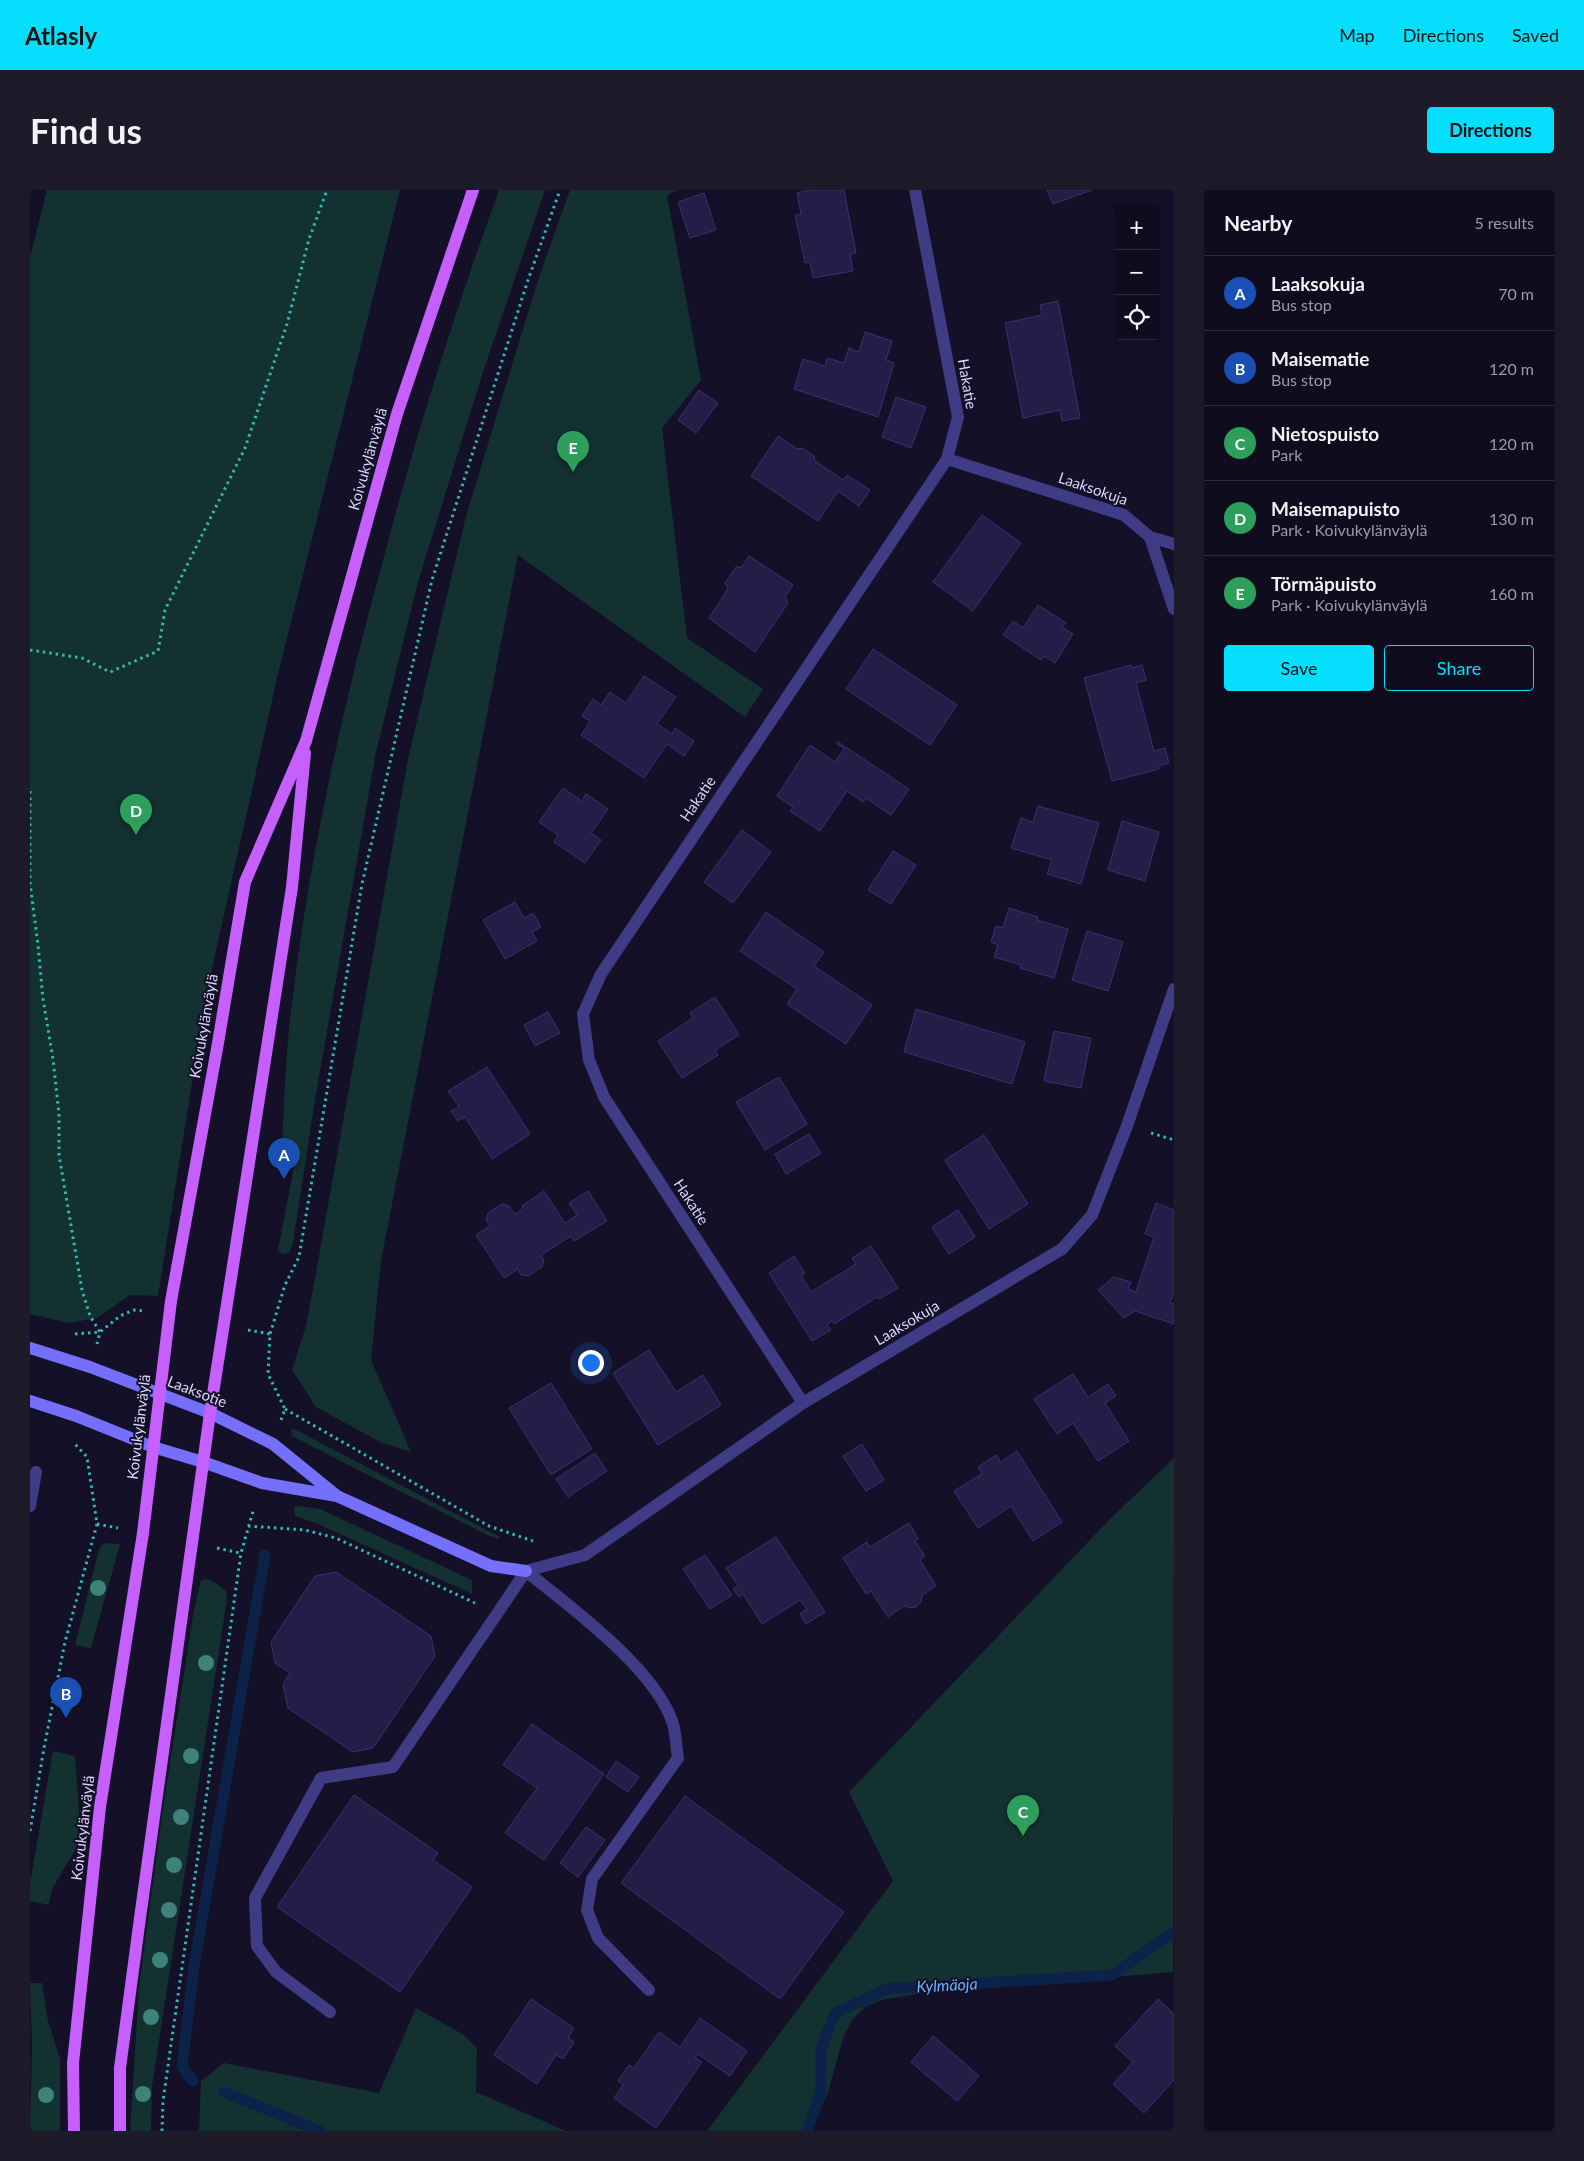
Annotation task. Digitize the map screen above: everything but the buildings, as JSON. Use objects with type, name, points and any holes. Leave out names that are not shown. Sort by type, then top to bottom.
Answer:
[{"type":"main road","name":"Koivukylänväylä","points":[[74,2131],[73,2063],[100,1807],[143,1533],[170,1301],[218,1043],[245,882],[306,741],[397,414],[473,190]]},
{"type":"main road","name":"Koivukylänväylä","points":[[120,2131],[120,2068],[210,1413],[292,887],[306,741]]},
{"type":"street","name":"Hakatie","points":[[803,1404],[604,1097],[589,1060],[583,1014],[601,974],[947,459],[958,417],[915,190]]},
{"type":"street","name":"Laaksokuja","points":[[947,459],[1124,515],[1150,537]]},
{"type":"street","points":[[1150,537],[1174,544]]},
{"type":"street","points":[[1150,537],[1174,610]]},
{"type":"street","name":"Laaksokuja","points":[[526,1571],[585,1555],[803,1404],[1062,1249],[1092,1215],[1127,1126],[1174,989]]},
{"type":"street","name":"Laaksotie","points":[[30,1348],[90,1367],[210,1413],[273,1444],[337,1496]]},
{"type":"street","name":"Laaksotie","points":[[30,1401],[76,1416],[153,1447],[262,1483],[337,1496],[491,1566],[526,1571]]},
{"type":"street","points":[[30,1506],[36,1472]]},
{"type":"street","points":[[330,2012],[276,1972],[257,1946],[254,1898],[321,1778],[393,1767],[526,1571],[614,1644],[658,1693],[673,1724],[678,1758],[592,1879],[587,1910],[598,1938],[649,1990]]},
{"type":"path","points":[[30,650],[82,658],[110,672],[158,651],[165,610],[246,448],[287,324],[310,239],[326,190]]},
{"type":"path","points":[[538,1542],[489,1526],[285,1409],[268,1374],[270,1334],[285,1285],[299,1257],[362,884],[432,580],[560,190]]},
{"type":"path","points":[[30,791],[30,883],[38,945],[42,999],[53,1059],[60,1114],[59,1155],[82,1290],[90,1316],[100,1332]]},
{"type":"path","points":[[273,1444],[285,1409]]},
{"type":"path","points":[[30,1831],[65,1642],[96,1524],[87,1457],[70,1438]]},
{"type":"path","points":[[162,2131],[163,2101],[241,1553],[262,1483]]},
{"type":"path","points":[[248,1526],[305,1530],[336,1538],[498,1612]]},
{"type":"green space","points":[[47,190],[400,190],[278,674],[206,995],[158,1296],[130,1295],[97,1318],[69,1323],[30,1314],[30,257]]},
{"type":"green space","points":[[499,190],[545,190],[484,369],[418,582],[376,752],[315,1100],[293,1243],[289,1253],[282,1254],[278,1250],[294,1167],[281,1164],[286,1063],[299,947],[329,780],[354,669],[409,466],[467,281]]},
{"type":"green space","points":[[570,190],[678,190],[667,195],[701,380],[662,428],[687,638],[763,689],[745,717],[518,555],[381,1261],[371,1360],[411,1452],[380,1442],[316,1407],[292,1370],[306,1326],[409,754],[466,516],[538,280]]},
{"type":"green space","points":[[291,1429],[500,1537],[498,1539],[487,1535],[307,1444],[292,1436]]},
{"type":"green space","points":[[1174,1458],[1173,1972],[930,1992],[881,2000],[865,2007],[853,2019],[843,2038],[828,2092],[811,2131],[707,2131],[893,1881],[849,1792],[1111,1518]]},
{"type":"green space","points":[[301,1506],[320,1509],[472,1580],[472,1594],[318,1524],[295,1516],[294,1507]]},
{"type":"green space","points":[[104,1543],[120,1544],[91,1648],[75,1645],[99,1549]]},
{"type":"green space","points":[[207,1579],[226,1591],[227,1599],[152,2086],[151,2131],[130,2131],[139,1987],[163,1808],[194,1609],[201,1580]]},
{"type":"green space","points":[[53,1751],[75,1756],[79,1810],[77,1847],[52,1889],[49,1905],[30,1901],[30,1883]]},
{"type":"green space","points":[[30,1983],[42,1983],[48,2021],[60,2058],[60,2131],[30,2131],[32,2045]]},
{"type":"green space","points":[[416,2008],[464,2035],[477,2048],[476,2092],[566,2131],[199,2131],[201,2081],[224,2063],[379,2093]]},
{"type":"waterway","points":[[193,2081],[182,2067],[194,1966],[265,1555]]},
{"type":"waterway","name":"Kylmäoja","points":[[807,2131],[821,2092],[821,2049],[835,2013],[887,1989],[1112,1975],[1174,1932]]},
{"type":"waterway","name":"Kylmäoja","points":[[224,2092],[320,2131]]},
{"type":"place","name":"Törmäpuisto","points":[[573,472]]},
{"type":"place","name":"Maisemapuisto","points":[[136,835]]},
{"type":"place","name":"Laaksokuja","points":[[284,1179]]},
{"type":"place","name":"Maisematie","points":[[66,1718]]},
{"type":"place","name":"Nietospuisto","points":[[1023,1836]]}]
